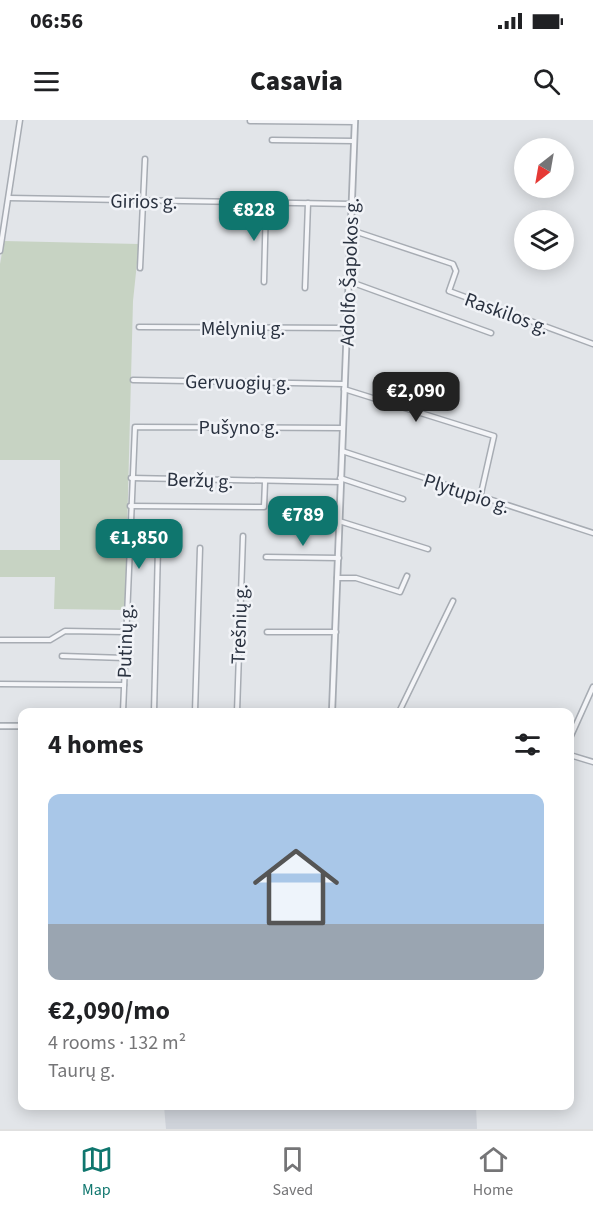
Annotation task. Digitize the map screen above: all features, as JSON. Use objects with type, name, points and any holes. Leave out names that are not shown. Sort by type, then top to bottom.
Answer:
[{"type":"street","points":[[0,251],[20,120]]},
{"type":"street","points":[[250,121],[355,121]]},
{"type":"street","name":"Adolfo Šapokos g.","points":[[332,708],[355,121]]},
{"type":"street","points":[[272,140],[354,141]]},
{"type":"street","points":[[140,268],[144,159]]},
{"type":"street","name":"Girios g.","points":[[9,198],[352,204]]},
{"type":"street","points":[[264,282],[266,203]]},
{"type":"street","points":[[305,288],[308,203]]},
{"type":"street","name":"Raskilos g.","points":[[351,230],[453,264],[456,271],[449,291],[593,344]]},
{"type":"street","points":[[348,281],[491,333]]},
{"type":"street","name":"Mėlynių g.","points":[[139,327],[347,328]]},
{"type":"street","name":"Gervuogių g.","points":[[133,380],[344,387],[495,436],[480,498]]},
{"type":"street","name":"Pušyno g.","points":[[135,427],[342,428]]},
{"type":"street","name":"Putinų g.","points":[[123,708],[131,478],[135,427]]},
{"type":"street","name":"Plytupio g.","points":[[342,451],[480,498],[593,533]]},
{"type":"street","name":"Beržų g.","points":[[131,478],[265,482],[340,480],[403,499]]},
{"type":"street","points":[[130,506],[264,507],[265,482]]},
{"type":"street","points":[[339,521],[428,549]]},
{"type":"street","name":"Trešnių g.","points":[[237,708],[243,536]]},
{"type":"street","points":[[154,708],[158,547]]},
{"type":"street","points":[[195,708],[200,548]]},
{"type":"street","points":[[266,557],[339,558]]},
{"type":"street","points":[[337,578],[356,578],[400,592],[407,576]]},
{"type":"street","points":[[401,708],[453,602]]},
{"type":"street","points":[[0,640],[50,640],[65,631],[126,632]]},
{"type":"street","points":[[267,632],[336,632]]},
{"type":"street","points":[[63,656],[125,658]]},
{"type":"street","points":[[0,684],[124,685]]},
{"type":"street","points":[[574,729],[593,687]]},
{"type":"street","points":[[0,726],[18,726]]},
{"type":"street","points":[[574,756],[593,762]]},
{"type":"shaded area","points":[[164,1110],[476,1110],[477,1129],[166,1129]]},
{"type":"green space","points":[[4,241],[139,244],[133,301],[125,610],[54,609],[55,577],[0,577],[0,550],[60,550],[60,460],[0,460],[0,264]]}]
